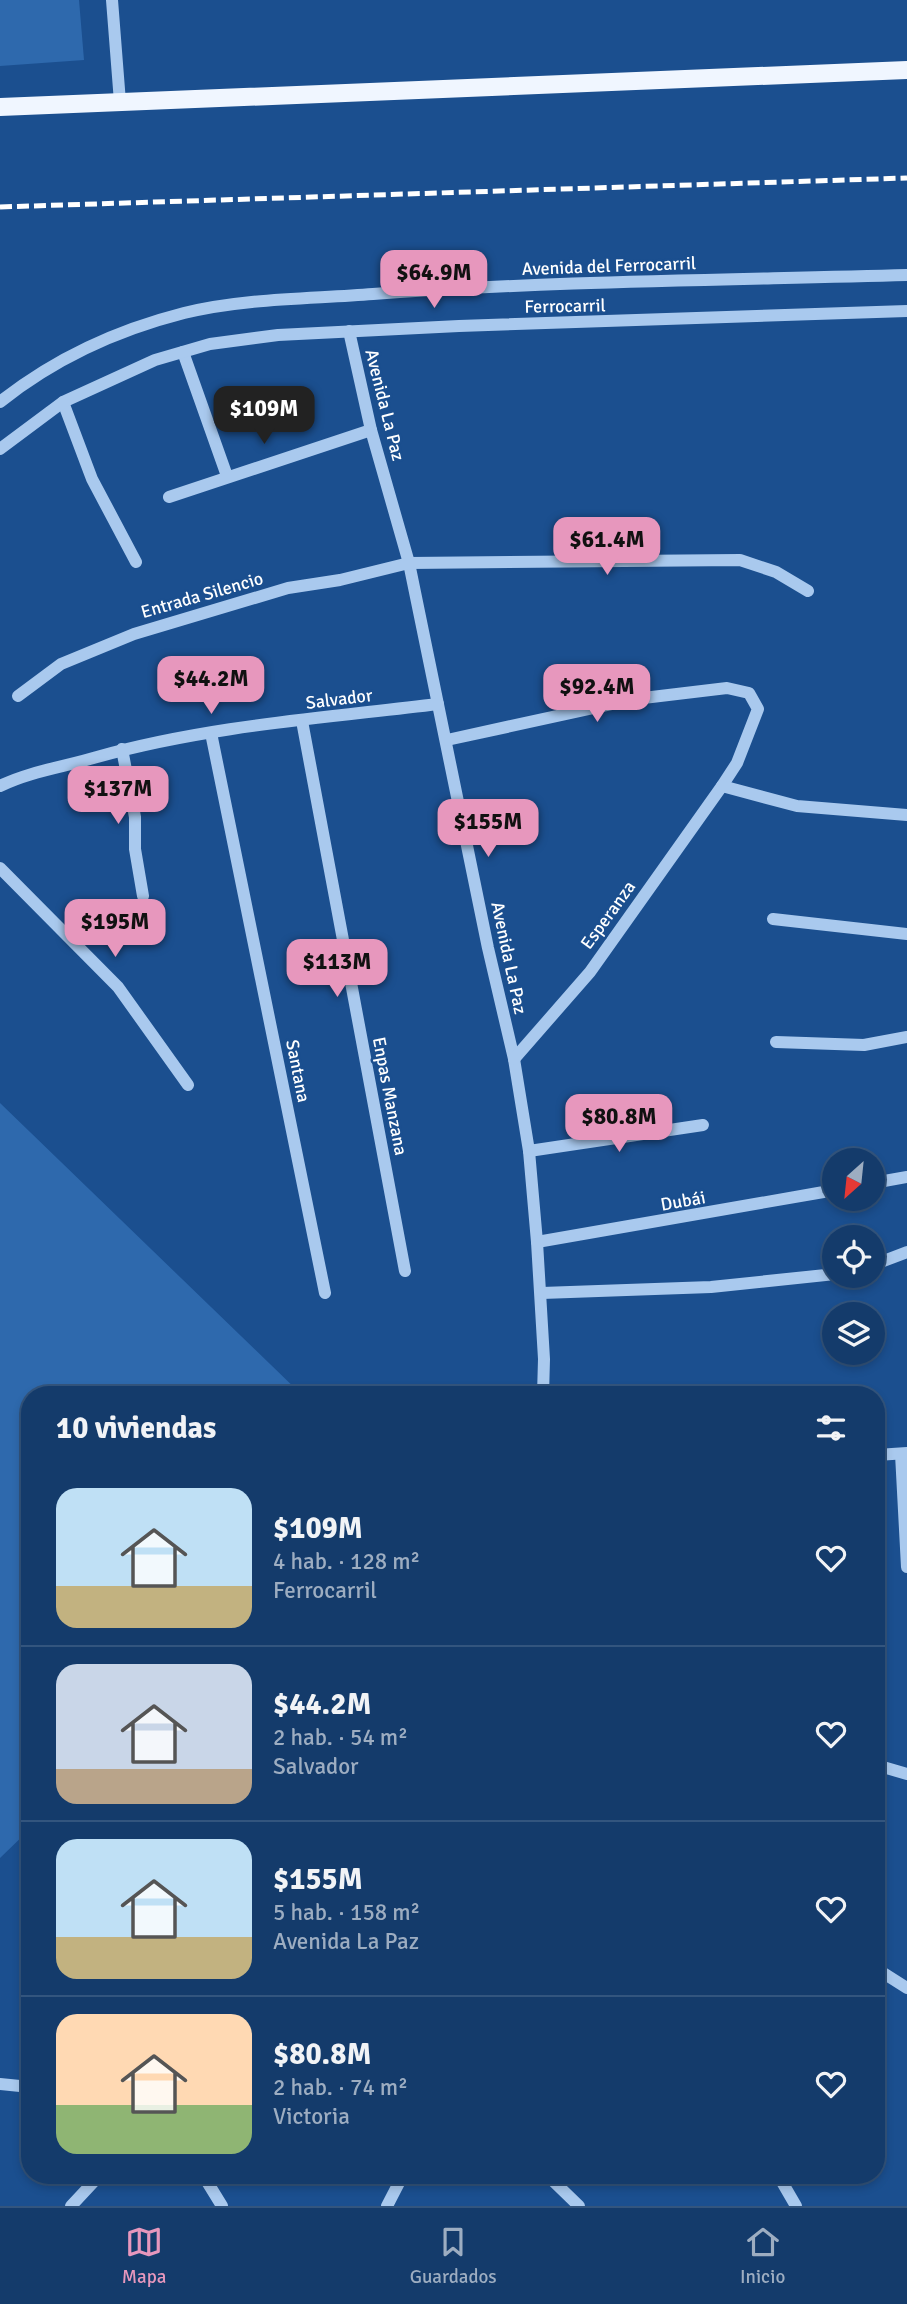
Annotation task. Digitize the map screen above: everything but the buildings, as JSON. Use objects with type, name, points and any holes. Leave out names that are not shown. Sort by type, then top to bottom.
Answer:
[{"type":"main road","points":[[0,107],[907,71]]},
{"type":"street","points":[[112,0],[120,102]]},
{"type":"street","name":"Avenida del Ferrocarril","points":[[0,402],[20,386],[95,343],[186,313],[230,305],[448,289],[907,275]]},
{"type":"street","name":"Ferrocarril","points":[[0,449],[63,402],[114,377],[210,344],[278,335],[349,331],[907,311]]},
{"type":"street","name":"Avenida La Paz","points":[[349,331],[371,430],[409,563],[488,948],[514,1059],[529,1151],[542,1293],[547,1386]]},
{"type":"street","points":[[183,352],[226,476]]},
{"type":"street","points":[[63,402],[92,479],[136,562]]},
{"type":"street","points":[[169,497],[371,430]]},
{"type":"street","name":"Entrada Silencio","points":[[18,696],[61,664],[134,634],[288,588],[409,563],[740,560],[776,572],[808,591]]},
{"type":"street","name":"Esperanza","points":[[447,740],[635,699],[727,688],[749,693],[758,709],[737,763],[722,786],[590,972],[514,1059]]},
{"type":"street","name":"Salvador","points":[[0,786],[32,773],[122,749],[211,733],[438,704]]},
{"type":"street","name":"Enpas Manzana","points":[[302,721],[405,1272]]},
{"type":"street","name":"Santana","points":[[211,733],[325,1293]]},
{"type":"street","points":[[122,749],[135,817],[135,849],[143,896]]},
{"type":"street","points":[[722,786],[797,806],[907,815]]},
{"type":"street","points":[[0,868],[118,987],[188,1085]]},
{"type":"street","points":[[772,919],[907,934]]},
{"type":"street","points":[[776,1042],[824,1046],[864,1045],[907,1037]]},
{"type":"street","points":[[529,1151],[704,1125]]},
{"type":"street","points":[[886,1181],[907,1177]]},
{"type":"street","name":"Dubái","points":[[537,1242],[822,1192]]},
{"type":"street","points":[[885,1260],[907,1252]]},
{"type":"street","points":[[542,1293],[711,1287],[822,1275]]},
{"type":"street","points":[[885,1455],[904,1454],[907,1567]]},
{"type":"street","points":[[885,1767],[907,1774]]},
{"type":"street","points":[[885,1974],[907,1988]]},
{"type":"street","points":[[0,2084],[21,2086]]},
{"type":"street","points":[[71,2206],[92,2184]]},
{"type":"street","points":[[209,2184],[222,2206]]},
{"type":"street","points":[[387,2206],[398,2184]]},
{"type":"street","points":[[556,2184],[579,2206]]},
{"type":"street","points":[[783,2184],[796,2206]]},
{"type":"shaded area","points":[[0,0],[79,0],[84,60],[0,66]]},
{"type":"shaded area","points":[[0,1103],[293,1386],[21,1386],[21,1838],[0,1858]]},
{"type":"railway","points":[[0,207],[907,178]]}]
